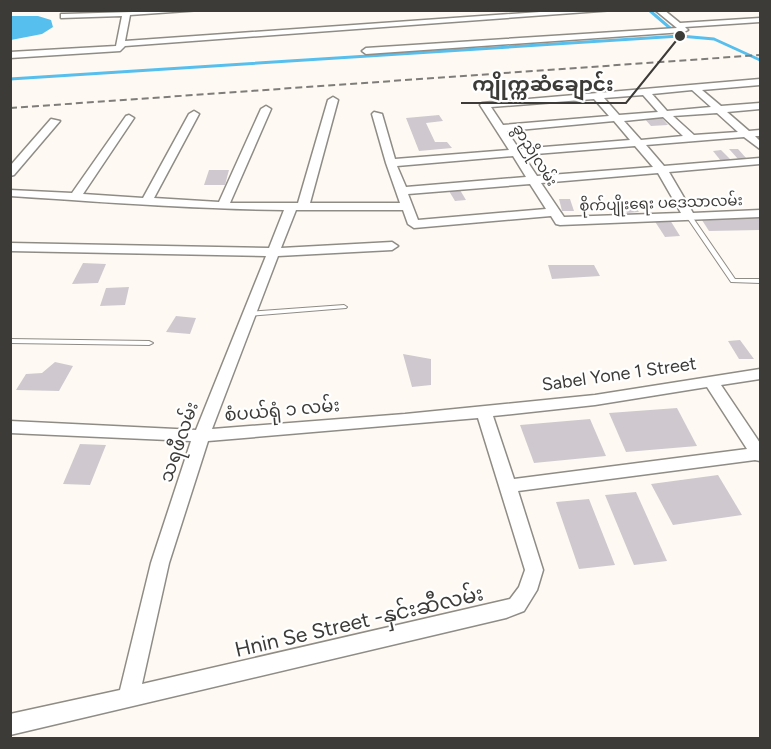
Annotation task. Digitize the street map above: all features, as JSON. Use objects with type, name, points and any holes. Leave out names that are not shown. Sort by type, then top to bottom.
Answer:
[{"type":"street","points":[[64,16],[196,10]]},
{"type":"street","points":[[366,51],[610,10]]},
{"type":"street","points":[[10,55],[120,46],[510,25],[684,30],[659,10]]},
{"type":"street","points":[[724,10],[740,21]]},
{"type":"street","points":[[120,46],[127,12]]},
{"type":"street","points":[[678,25],[760,20]]},
{"type":"street","points":[[597,95],[755,83],[760,92]]},
{"type":"street","points":[[694,87],[760,146]]},
{"type":"street","points":[[645,91],[664,114],[692,138]]},
{"type":"street","points":[[597,95],[662,170],[689,216]]},
{"type":"street","name":"ခွာညိုလမ်း","points":[[563,222],[558,220],[518,154],[485,107],[488,104],[597,95]]},
{"type":"street","name":"သရဖီလမ်း","points":[[128,699],[160,563],[200,436],[274,252],[297,206],[333,100]]},
{"type":"street","points":[[501,128],[760,106]]},
{"type":"street","points":[[223,206],[266,109]]},
{"type":"street","points":[[146,202],[194,114]]},
{"type":"street","points":[[377,114],[411,222],[420,224],[553,212]]},
{"type":"street","points":[[75,198],[129,118]]},
{"type":"street","points":[[10,173],[55,121]]},
{"type":"street","points":[[391,164],[760,133]]},
{"type":"street","points":[[401,191],[760,161]]},
{"type":"street","points":[[10,193],[223,206],[406,207]]},
{"type":"street","name":"စိုက်ပျိုးရေး ပဒေသာလမ်း","points":[[563,222],[760,214]]},
{"type":"street","points":[[10,247],[274,252],[392,246]]},
{"type":"street","name":"Sabel Yone 1 Street","points":[[484,412],[595,400],[760,374]]},
{"type":"street","points":[[507,486],[760,454],[711,381]]},
{"type":"street","name":"စံပယ်ရုံ ၁ လမ်း","points":[[10,427],[200,436],[484,412]]},
{"type":"street","name":"Hnin Se Street -နှင်းဆီလမ်း","points":[[10,725],[432,628],[499,612],[517,605],[527,590],[534,570],[484,412]]},
{"type":"lane","points":[[689,216],[733,281],[760,281]]},
{"type":"lane","points":[[248,314],[344,308]]},
{"type":"lane","points":[[10,341],[149,343]]},
{"type":"water","points":[[11,16],[38,16],[51,20],[53,27],[42,34],[11,40]]},
{"type":"building","points":[[439,115],[443,121],[426,123],[435,142],[447,142],[452,148],[419,151],[406,118]]},
{"type":"building","points":[[661,117],[668,125],[651,126],[644,118]]},
{"type":"building","points":[[729,149],[738,149],[747,159],[738,159]]},
{"type":"building","points":[[721,150],[731,160],[721,161],[713,151]]},
{"type":"building","points":[[209,170],[229,170],[225,185],[204,185]]},
{"type":"building","points":[[460,190],[466,200],[455,201],[449,191]]},
{"type":"building","points":[[559,199],[570,199],[574,211],[562,211]]},
{"type":"building","points":[[631,200],[639,212],[627,213],[620,201]]},
{"type":"building","points":[[760,216],[760,230],[709,231],[700,217]]},
{"type":"building","points":[[654,220],[670,220],[680,236],[665,237]]},
{"type":"building","points":[[83,263],[106,264],[98,283],[72,284]]},
{"type":"building","points":[[548,265],[594,265],[600,276],[552,279]]},
{"type":"building","points":[[129,287],[125,305],[100,306],[106,288]]},
{"type":"building","points":[[176,316],[196,318],[190,334],[166,332]]},
{"type":"building","points":[[740,340],[754,359],[739,359],[728,341]]},
{"type":"building","points":[[403,354],[431,359],[431,385],[412,387]]},
{"type":"building","points":[[55,362],[73,366],[59,391],[16,390],[26,374],[42,373]]},
{"type":"building","points":[[677,408],[697,446],[626,452],[609,413]]},
{"type":"building","points":[[590,419],[606,456],[534,463],[520,425]]},
{"type":"building","points":[[80,444],[106,445],[90,485],[63,484]]},
{"type":"building","points":[[718,475],[742,515],[673,525],[651,484]]},
{"type":"building","points":[[636,492],[667,561],[634,565],[605,495]]},
{"type":"building","points":[[589,499],[615,565],[579,569],[556,502]]},
{"type":"waterway","points":[[649,10],[670,28]]},
{"type":"waterway","points":[[10,79],[680,36],[714,39],[760,60]]},
{"type":"railway","points":[[10,108],[760,55]]},
{"type":"place","name":"ကျိုက္ကဆံချောင်း","points":[[680,36]]}]
